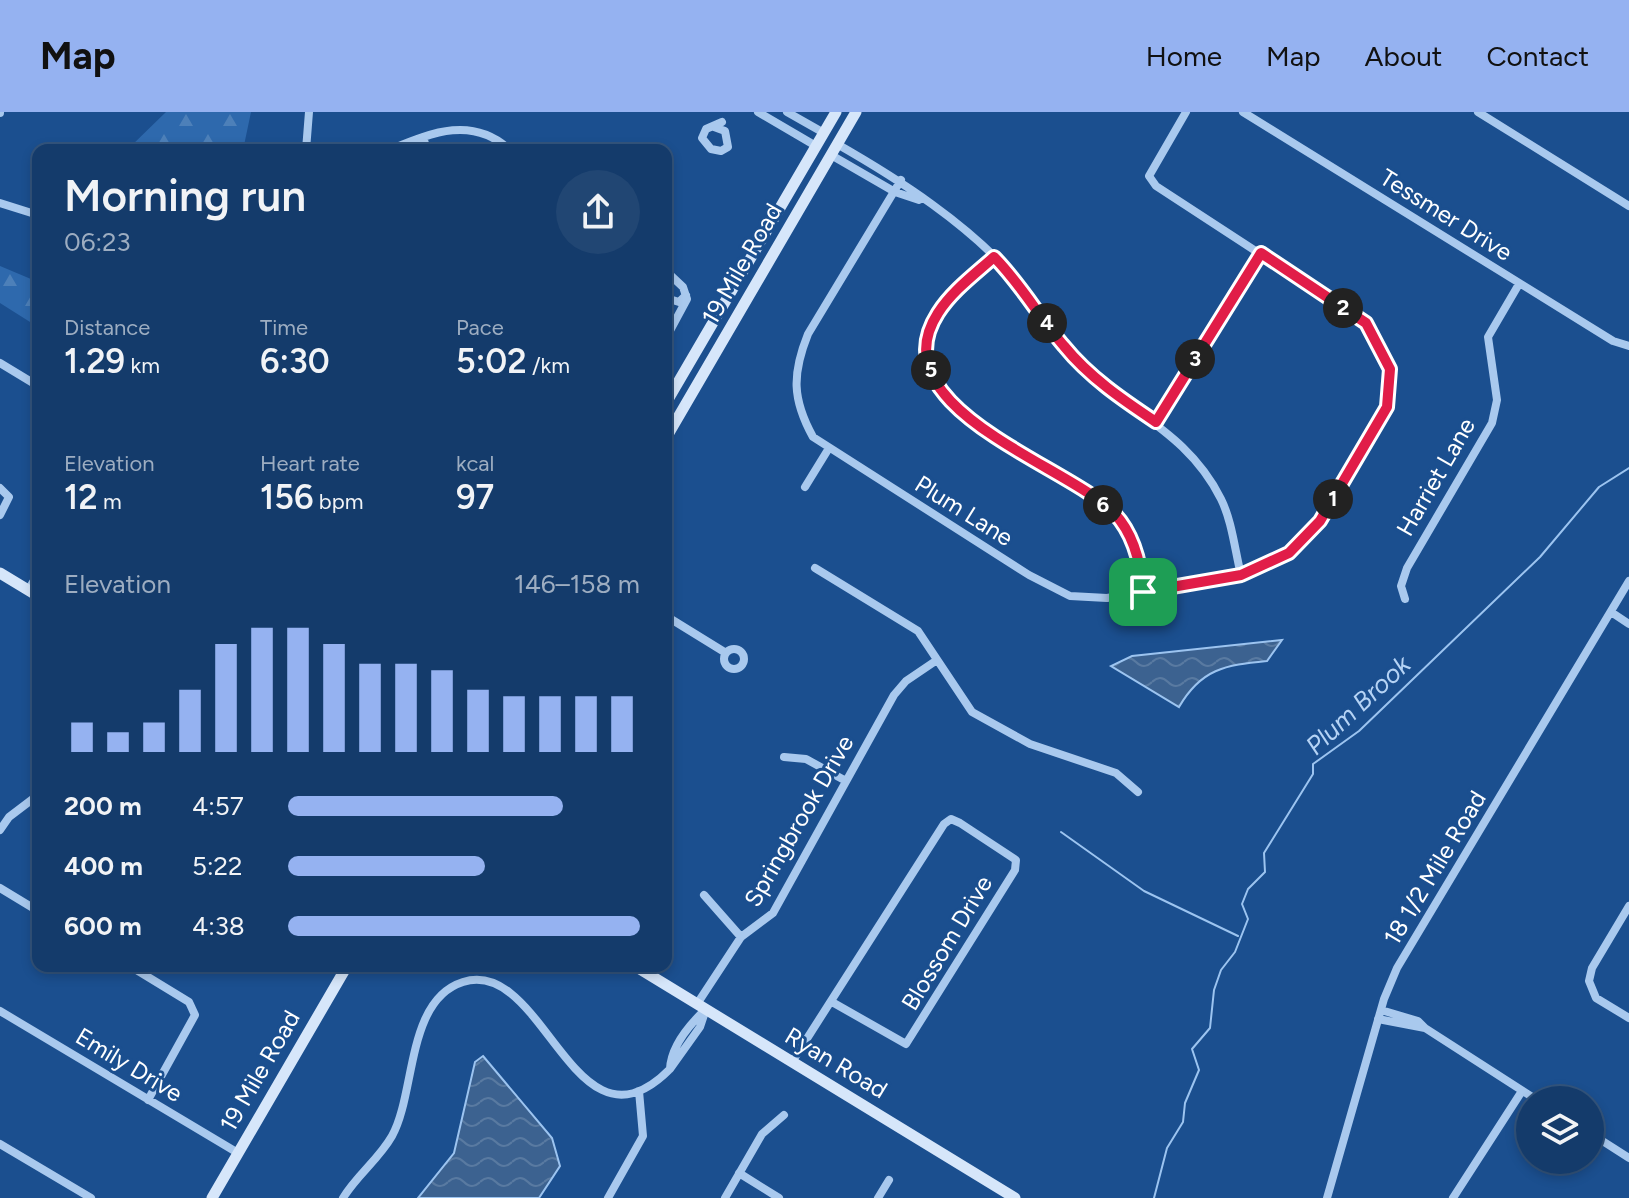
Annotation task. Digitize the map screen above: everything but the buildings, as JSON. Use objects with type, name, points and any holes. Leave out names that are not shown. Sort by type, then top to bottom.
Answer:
[{"type":"main road","name":"19 Mile Road","points":[[672,393],[836,112]]},
{"type":"main road","name":"19 Mile Road","points":[[672,428],[855,113]]},
{"type":"main road","points":[[772,221],[774,230],[784,235]]},
{"type":"main road","points":[[0,573],[32,592]]},
{"type":"main road","name":"19 Mile Road","points":[[218,1196],[238,1153],[344,972]]},
{"type":"main road","name":"Ryan Road","points":[[645,972],[1011,1197]]},
{"type":"street","points":[[306,144],[309,112]]},
{"type":"street","points":[[724,126],[706,129],[702,138],[716,151],[728,147],[724,126],[726,112]]},
{"type":"street","points":[[758,112],[816,146]]},
{"type":"street","points":[[787,112],[824,133]]},
{"type":"street","points":[[1156,422],[1261,253],[1156,186],[1149,176],[1186,112]]},
{"type":"street","name":"Tessmer Drive","points":[[1243,112],[1613,341],[1629,346]]},
{"type":"street","points":[[1478,112],[1629,206]]},
{"type":"street","points":[[405,144],[456,128],[492,136],[502,144]]},
{"type":"street","points":[[423,137],[425,144]]},
{"type":"street","points":[[837,144],[901,180],[924,202],[978,240],[1017,280],[1082,366],[1156,422],[1197,459],[1223,501],[1241,575]]},
{"type":"street","points":[[831,155],[895,192],[924,202]]},
{"type":"street","points":[[895,192],[901,180]]},
{"type":"street","name":"Plum Lane","points":[[895,192],[808,334],[794,379],[796,400],[813,437],[1029,575],[1070,596],[1107,598],[1241,575],[1289,553],[1320,521],[1387,407],[1390,369],[1366,323],[1261,253]]},
{"type":"street","points":[[0,203],[32,214]]},
{"type":"street","points":[[994,257],[937,315],[928,349],[932,375],[953,406],[1111,510],[1133,544],[1143,592]]},
{"type":"street","points":[[672,278],[686,295]]},
{"type":"street","name":"Harriet Lane","points":[[1405,599],[1401,586],[1407,568],[1492,423],[1497,400],[1488,337],[1519,284]]},
{"type":"street","points":[[672,300],[682,301],[686,295]]},
{"type":"street","points":[[672,327],[683,308],[686,295]]},
{"type":"street","points":[[672,301],[683,308]]},
{"type":"street","points":[[0,363],[32,382]]},
{"type":"street","points":[[805,487],[829,448]]},
{"type":"street","points":[[0,515],[9,500],[1,488]]},
{"type":"street","points":[[815,568],[911,624],[972,712],[1030,744],[1116,773],[1138,792]]},
{"type":"street","name":"18 1/2 Mile Road","points":[[1327,1198],[1380,1014],[1397,968],[1629,581]]},
{"type":"street","points":[[1611,612],[1629,624]]},
{"type":"street","points":[[672,620],[726,653]]},
{"type":"street","name":"Springbrook Drive","points":[[639,1091],[655,1084],[670,1069],[671,1056],[741,937],[773,913],[894,695],[906,681],[937,660]]},
{"type":"street","points":[[784,757],[806,759],[846,781]]},
{"type":"street","points":[[0,830],[9,817],[32,800]]},
{"type":"street","name":"Blossom Drive","points":[[951,819],[1016,860],[1015,870],[906,1044],[832,1002],[938,832],[951,819]]},
{"type":"street","points":[[0,888],[32,907]]},
{"type":"street","points":[[704,895],[741,937]]},
{"type":"street","points":[[1629,906],[1592,968],[1589,981],[1596,998],[1629,1018]]},
{"type":"street","points":[[140,972],[189,1002],[195,1015],[148,1100]]},
{"type":"street","points":[[343,1198],[356,1177],[385,1145],[400,1120],[418,1036],[427,1019],[447,991],[467,981],[489,980],[508,989],[567,1063],[589,1082],[618,1092],[639,1091],[643,1136],[608,1198]]},
{"type":"street","points":[[792,1062],[832,1002]]},
{"type":"street","name":"Emily Drive","points":[[0,1011],[238,1153]]},
{"type":"street","points":[[1380,1014],[1425,1028],[1516,1087]]},
{"type":"street","points":[[1453,1198],[1516,1100]]},
{"type":"street","points":[[725,1198],[765,1130],[784,1115]]},
{"type":"street","points":[[1604,1142],[1629,1158]]},
{"type":"street","points":[[0,1144],[91,1198]]},
{"type":"street","points":[[739,1173],[779,1198]]},
{"type":"street","points":[[878,1198],[889,1180]]},
{"type":"green space","points":[[166,112],[251,112],[244,144],[133,144]]},
{"type":"green space","points":[[0,266],[32,279],[32,323],[0,303]]},
{"type":"water","points":[[1282,640],[1267,661],[1226,667],[1205,677],[1187,694],[1179,707],[1111,666],[1132,656]]},
{"type":"water","points":[[483,1056],[552,1138],[560,1166],[539,1198],[418,1198],[454,1153],[475,1062]]},
{"type":"waterway","name":"Plum Brook","points":[[1154,1198],[1167,1148],[1183,1122],[1185,1103],[1199,1070],[1192,1049],[1210,1028],[1214,990],[1221,970],[1235,952],[1248,919],[1242,904],[1248,889],[1265,872],[1264,853],[1313,774],[1313,764],[1359,731],[1540,557],[1599,487],[1629,468]]},
{"type":"waterway","points":[[1061,832],[1144,891],[1238,936]]},
{"type":"route","points":[[1261,253],[1366,323],[1384,354],[1390,369],[1387,407],[1320,521],[1289,553],[1241,575],[1143,592],[1133,544],[1123,523],[1111,510],[953,406],[942,395],[932,375],[928,349],[937,315],[948,300],[994,257],[1017,280],[1064,346],[1092,376],[1156,422],[1261,253]]}]
